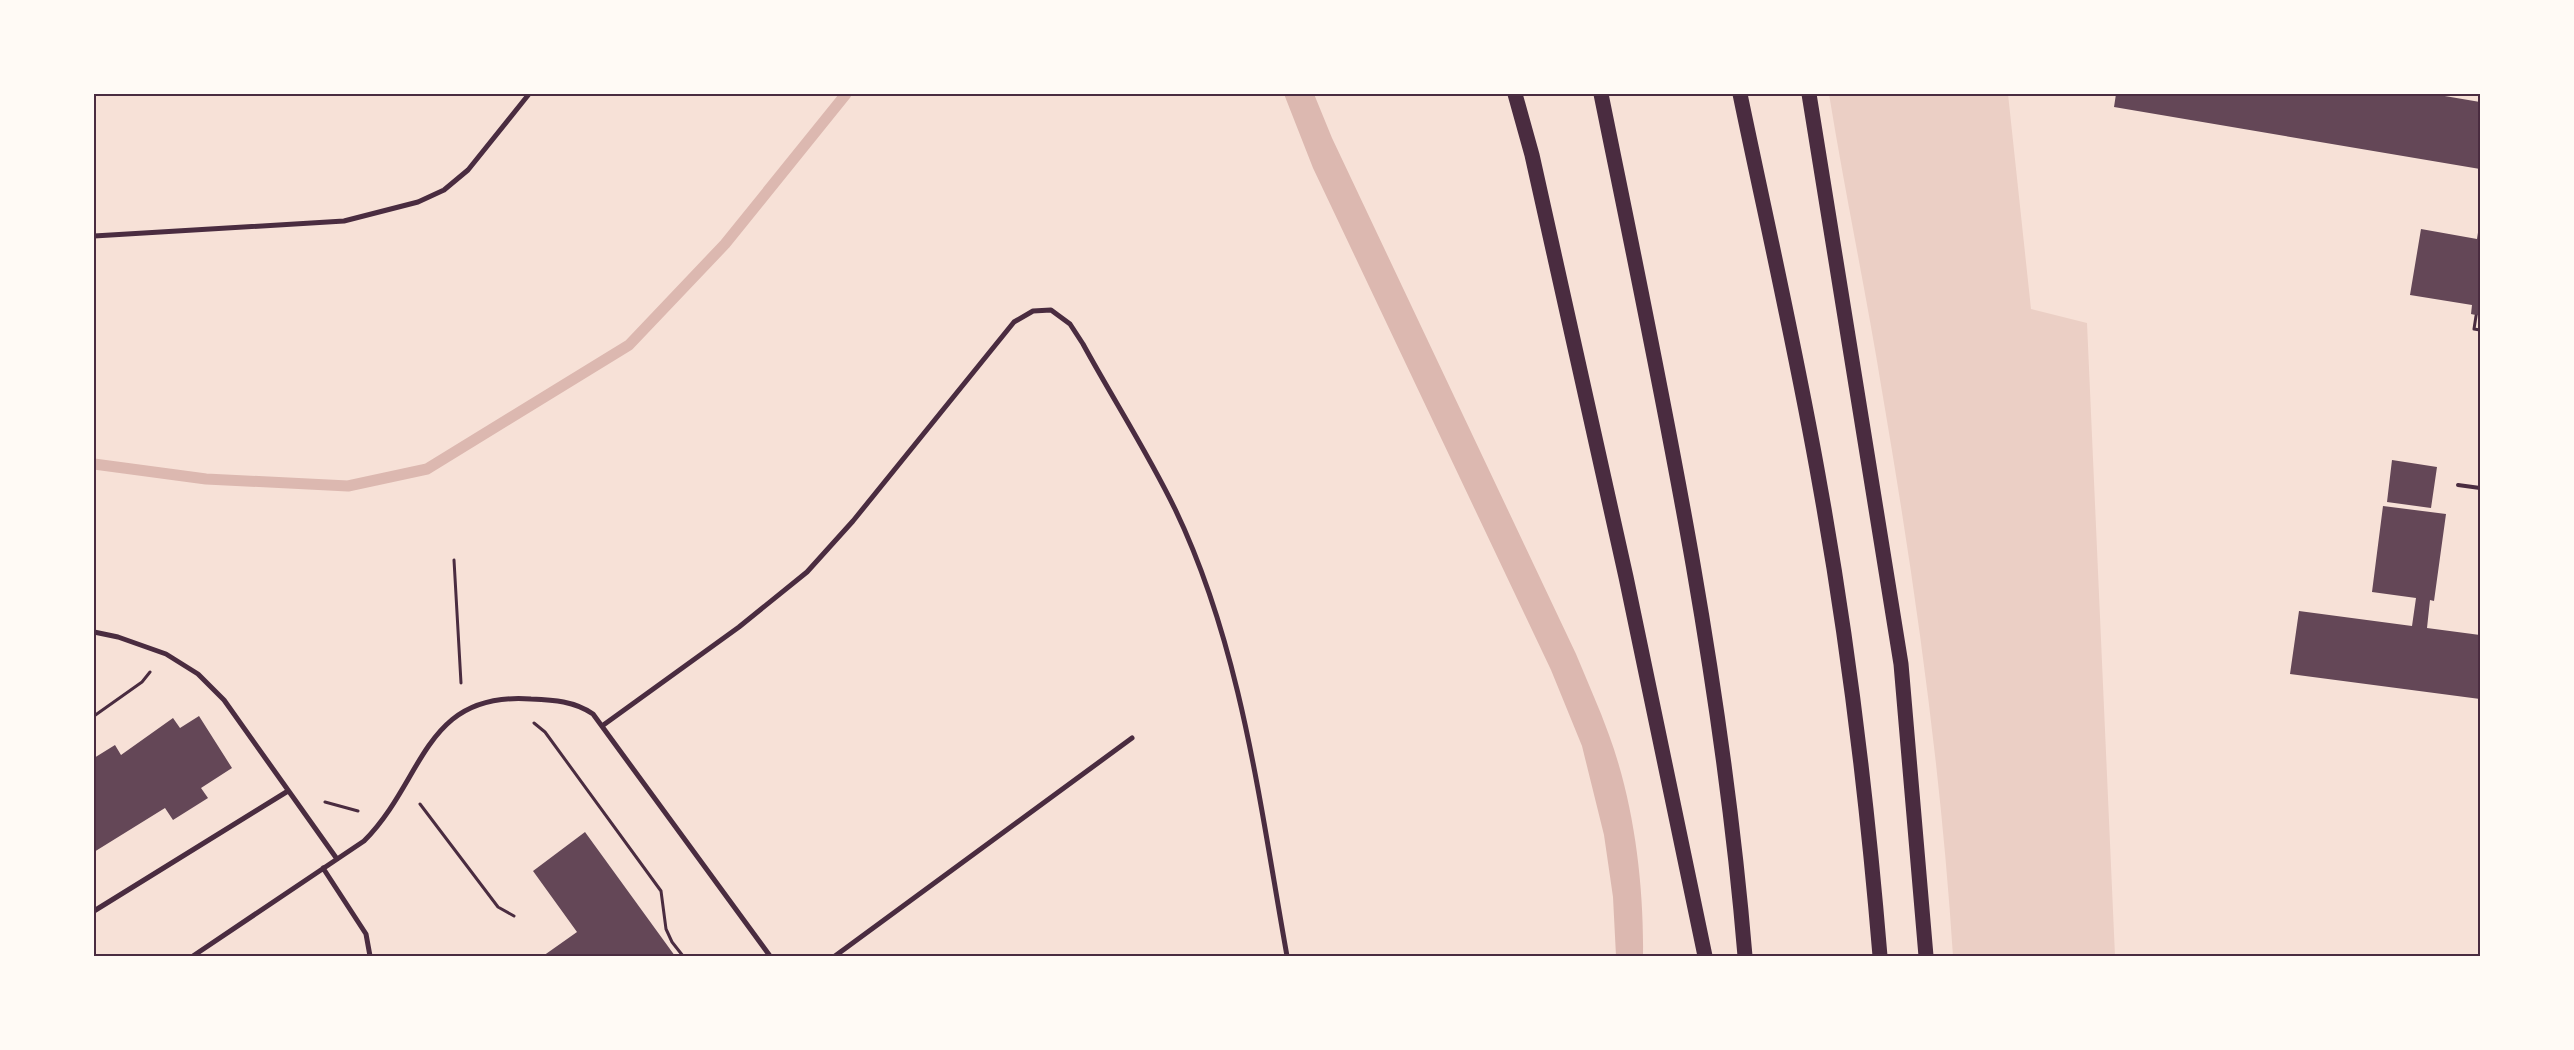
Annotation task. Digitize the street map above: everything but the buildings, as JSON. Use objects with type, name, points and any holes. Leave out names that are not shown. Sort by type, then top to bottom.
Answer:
[{"type":"highway","points":[[1515,94],[1532,155],[1626,577],[1705,956]]},
{"type":"highway","points":[[1601,94],[1680,483],[1702,603],[1729,796],[1745,956]]},
{"type":"highway","points":[[1740,94],[1799,375],[1837,586],[1864,790],[1880,956]]},
{"type":"highway","points":[[1809,94],[1901,664],[1926,956]]},
{"type":"street","points":[[94,236],[344,221],[418,202],[444,190],[468,170],[529,94]]},
{"type":"street","points":[[602,726],[747,622],[808,572],[853,521],[1014,322],[1033,311],[1051,310],[1070,324],[1083,344],[1175,509],[1196,560],[1222,636],[1244,715],[1287,956]]},
{"type":"street","points":[[94,632],[118,636],[166,654],[198,674],[224,700],[337,859]]},
{"type":"street","points":[[194,956],[364,841],[382,824],[445,724],[464,711],[488,700],[516,698],[551,700],[582,706],[593,714],[770,956]]},
{"type":"street","points":[[835,956],[1132,738]]},
{"type":"street","points":[[94,911],[288,791]]},
{"type":"street","points":[[324,868],[366,934],[370,956]]},
{"type":"lane","points":[[2458,485],[2480,488]]},
{"type":"path","points":[[2476,316],[2474,330],[2480,330]]},
{"type":"path","points":[[454,560],[461,683]]},
{"type":"path","points":[[94,716],[142,682],[166,654]]},
{"type":"path","points":[[528,721],[545,732],[661,891],[666,929],[672,942],[684,956]]},
{"type":"path","points":[[424,797],[420,805],[498,906],[514,916]]},
{"type":"shaded area","points":[[1284,94],[1314,94],[1332,138],[1576,654],[1593,694],[1618,761],[1631,816],[1642,901],[1643,956],[1616,956],[1613,897],[1604,835],[1582,746],[1551,670],[1313,168]]},
{"type":"shaded area","points":[[1829,94],[2008,94],[2031,309],[2087,323],[2115,956],[1953,956],[1934,743],[1915,602],[1876,354]]},
{"type":"waterway","points":[[94,464],[206,479],[348,486],[427,469],[629,345],[725,244],[846,94]]}]
